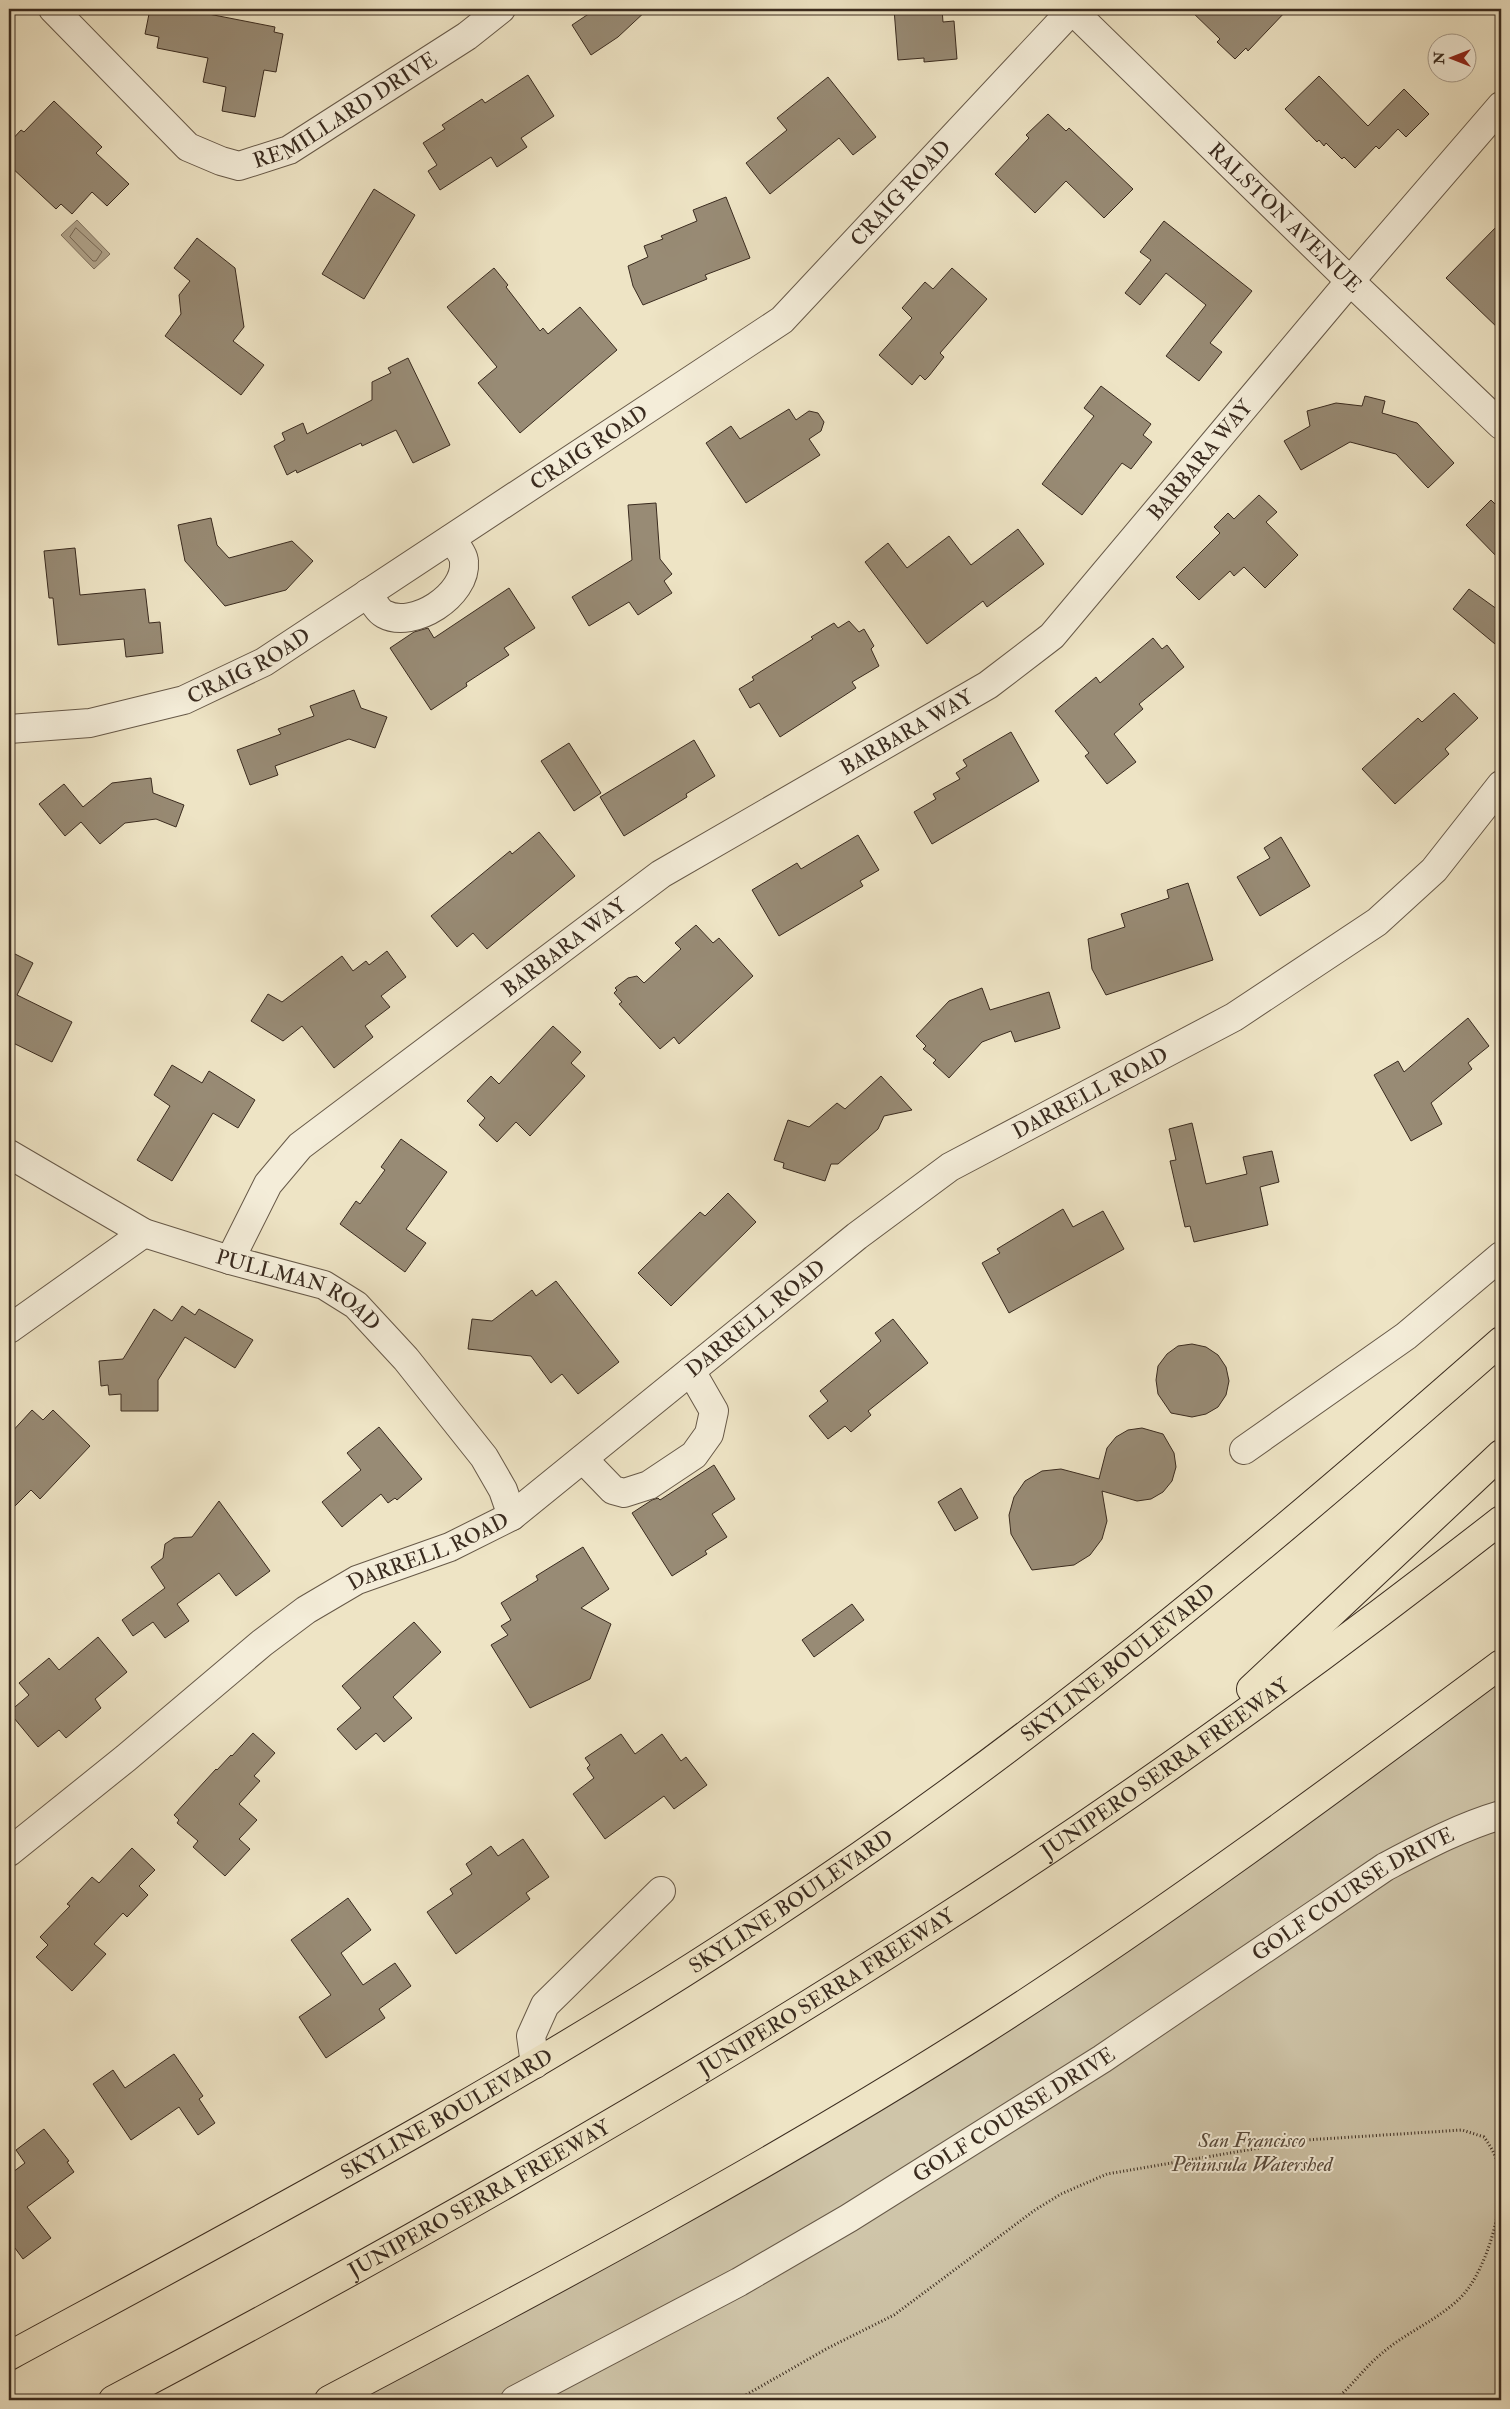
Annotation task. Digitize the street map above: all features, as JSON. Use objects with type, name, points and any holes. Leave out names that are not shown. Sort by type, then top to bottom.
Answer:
[{"type":"main road","name":"SKYLINE BOULEVARD","points":[[9,2356],[358,2167],[535,2064],[766,1920],[993,1761],[1122,1662],[1262,1549],[1501,1341]]},
{"type":"main road","points":[[1170,1765],[1501,1454]]},
{"type":"main road","name":"JUNIPERO SERRA FREEWAY","points":[[113,2400],[418,2235],[717,2060],[930,1928],[1170,1765],[1309,1664],[1501,1520]]},
{"type":"main road","points":[[329,2400],[690,2207],[838,2121],[953,2050],[1074,1971],[1216,1874],[1501,1664]]},
{"type":"street","name":"REMILLARD DRIVE","points":[[52,9],[188,147],[221,161],[240,166],[290,150],[467,36],[501,9]]},
{"type":"street","name":"RALSTON AVENUE","points":[[1071,9],[1350,281],[1501,424]]},
{"type":"street","name":"CRAIG ROAD","points":[[9,729],[90,723],[184,700],[264,662],[782,320],[1071,9]]},
{"type":"street","name":"BARBARA WAY","points":[[230,1260],[268,1184],[308,1140],[660,874],[988,685],[1052,636],[1350,281],[1501,106]]},
{"type":"street","points":[[368,594],[382,614],[395,619],[412,619],[430,610],[455,590],[464,574],[464,559],[451,539]]},
{"type":"street","name":"DARRELL ROAD","points":[[9,1852],[126,1758],[262,1643],[306,1610],[357,1580],[450,1547],[512,1516],[857,1236],[950,1167],[1234,1016],[1377,922],[1434,870],[1501,785]]},
{"type":"street","name":"PULLMAN ROAD","points":[[9,1154],[144,1233],[230,1260],[324,1285],[356,1305],[406,1359],[484,1457],[503,1490],[512,1516]]},
{"type":"street","points":[[9,1329],[144,1233]]},
{"type":"street","points":[[1244,1450],[1406,1336],[1501,1256]]},
{"type":"street","points":[[583,1459],[613,1490],[624,1493],[649,1485],[694,1455],[709,1434],[714,1411],[691,1371]]},
{"type":"street","name":"GOLF COURSE DRIVE","points":[[515,2400],[739,2282],[849,2218],[1102,2059],[1385,1867],[1433,1841],[1477,1822],[1501,1815]]},
{"type":"street","points":[[535,2064],[531,2036],[545,2005],[661,1891]]},
{"type":"path","points":[[737,2400],[828,2348],[894,2316],[1035,2210],[1061,2194],[1107,2174],[1306,2140],[1462,2130],[1484,2137],[1496,2155],[1500,2173],[1499,2196],[1489,2246],[1470,2288],[1441,2313],[1380,2355],[1335,2400]]},
{"type":"green space","name":"San Francisco Peninsula Watershed","points":[[1501,1664],[1501,2400],[329,2400],[838,2121]]},
{"type":"water","points":[[77,220],[110,254],[94,269],[61,235]]},
{"type":"building","points":[[150,9],[183,9],[275,27],[274,32],[283,34],[276,72],[264,70],[255,117],[222,111],[226,87],[203,82],[208,58],[157,48],[159,37],[145,34]]},
{"type":"building","points":[[596,9],[648,9],[618,37],[591,55],[572,25]]},
{"type":"building","points":[[894,9],[942,9],[943,22],[954,21],[957,59],[924,62],[924,58],[898,60]]},
{"type":"building","points":[[1189,9],[1288,9],[1248,51],[1246,48],[1235,59],[1217,42],[1220,39]]},
{"type":"building","points":[[528,75],[554,116],[521,138],[527,147],[497,167],[491,157],[440,190],[428,171],[437,165],[423,143],[445,129],[442,125],[482,99],[485,103]]},
{"type":"building","points":[[1319,76],[1368,126],[1404,89],[1429,114],[1406,137],[1398,129],[1379,149],[1376,146],[1355,168],[1344,157],[1342,159],[1326,143],[1324,146],[1319,140],[1317,142],[1285,109]]},
{"type":"building","points":[[828,77],[876,137],[853,155],[839,138],[770,194],[746,163],[787,130],[777,118]]},
{"type":"building","points":[[54,101],[102,147],[96,153],[129,184],[107,206],[92,192],[72,214],[61,204],[56,209],[9,165],[9,143],[21,130],[24,132]]},
{"type":"building","points":[[1048,114],[1066,131],[1069,128],[1133,189],[1104,218],[1066,181],[1035,213],[995,174],[1029,138],[1026,135]]},
{"type":"building","points":[[374,189],[415,215],[364,299],[322,274]]},
{"type":"building","points":[[726,197],[750,258],[705,275],[707,279],[643,305],[633,286],[628,266],[648,257],[644,246],[663,239],[661,236],[697,221],[693,210]]},
{"type":"building","points":[[1164,221],[1252,291],[1210,343],[1222,352],[1199,381],[1166,356],[1206,305],[1166,273],[1140,305],[1125,293],[1151,260],[1140,252]]},
{"type":"building","points":[[1501,222],[1501,331],[1446,278]]},
{"type":"building","points":[[197,238],[235,268],[244,327],[233,341],[264,365],[241,395],[165,336],[181,314],[179,295],[190,281],[174,268]]},
{"type":"building","points":[[494,268],[508,285],[506,287],[540,331],[543,328],[548,334],[580,307],[617,350],[520,433],[478,383],[497,367],[447,307]]},
{"type":"building","points":[[952,268],[987,299],[940,353],[944,357],[929,376],[925,380],[920,375],[912,385],[879,355],[912,318],[902,308],[925,282],[933,289]]},
{"type":"building","points":[[408,358],[450,445],[413,463],[396,430],[362,446],[361,443],[297,473],[296,470],[287,475],[274,446],[285,440],[282,433],[303,423],[307,434],[372,400],[372,382],[391,373],[388,368]]},
{"type":"building","points":[[1101,386],[1151,424],[1143,435],[1152,442],[1131,469],[1122,463],[1082,515],[1042,484],[1094,416],[1084,408]]},
{"type":"building","points":[[1365,396],[1385,401],[1382,413],[1417,423],[1454,463],[1428,488],[1396,454],[1350,442],[1301,470],[1284,441],[1310,426],[1307,411],[1336,403],[1362,406]]},
{"type":"building","points":[[789,409],[796,420],[809,411],[818,413],[824,422],[821,431],[809,439],[820,455],[746,503],[706,443],[731,426],[740,439]]},
{"type":"building","points":[[1259,495],[1277,512],[1266,522],[1298,555],[1265,588],[1244,567],[1234,576],[1230,571],[1199,600],[1176,577],[1220,533],[1214,527],[1228,513],[1234,519]]},
{"type":"building","points":[[1491,500],[1501,510],[1501,561],[1466,525]]},
{"type":"building","points":[[656,503],[660,559],[672,574],[664,581],[672,593],[638,615],[629,602],[589,626],[572,597],[632,560],[628,505]]},
{"type":"building","points":[[211,518],[217,545],[229,558],[292,541],[313,561],[286,590],[225,606],[185,561],[178,525]]},
{"type":"building","points":[[1018,529],[1044,564],[987,607],[983,601],[927,644],[865,562],[888,543],[907,568],[949,536],[971,565]]},
{"type":"building","points":[[75,548],[80,595],[145,589],[149,623],[160,622],[163,653],[126,657],[124,639],[58,645],[53,598],[49,598],[44,551]]},
{"type":"building","points":[[509,588],[535,628],[504,648],[509,655],[466,683],[467,686],[431,710],[390,648],[414,632],[428,628],[434,638]]},
{"type":"building","points":[[1469,589],[1501,612],[1501,649],[1453,609]]},
{"type":"building","points":[[849,621],[859,632],[864,629],[874,646],[871,649],[879,666],[852,682],[856,688],[780,737],[759,703],[750,708],[739,689],[754,680],[752,677],[813,639],[811,637],[834,623],[838,628]]},
{"type":"building","points":[[1153,638],[1162,649],[1167,645],[1184,667],[1139,704],[1143,709],[1114,734],[1136,762],[1107,784],[1085,756],[1089,753],[1055,711],[1096,677],[1100,683]]},
{"type":"building","points":[[354,690],[361,708],[387,717],[375,748],[349,739],[275,766],[278,775],[250,785],[237,750],[281,734],[278,729],[314,716],[310,706]]},
{"type":"building","points":[[1454,693],[1478,718],[1445,749],[1449,754],[1395,804],[1362,769],[1418,718],[1422,722]]},
{"type":"building","points":[[1011,732],[1039,781],[932,844],[914,812],[936,799],[933,794],[960,779],[956,773],[967,766],[963,760]]},
{"type":"building","points":[[694,740],[715,776],[686,794],[687,797],[624,836],[600,797]]},
{"type":"building","points":[[569,743],[601,793],[574,811],[541,761]]},
{"type":"building","points":[[151,778],[153,793],[184,805],[176,827],[156,819],[125,823],[100,844],[81,822],[65,836],[39,804],[64,784],[83,807],[112,783]]},
{"type":"building","points":[[539,832],[575,876],[487,949],[473,933],[457,947],[431,916],[510,851],[512,854]]},
{"type":"building","points":[[858,835],[879,870],[860,881],[863,886],[779,936],[752,890],[797,863],[801,869]]},
{"type":"building","points":[[1281,837],[1310,886],[1260,916],[1237,877],[1270,858],[1264,848]]},
{"type":"building","points":[[1188,883],[1213,960],[1106,995],[1092,969],[1088,939],[1125,927],[1121,914],[1169,898],[1167,890]]},
{"type":"building","points":[[696,925],[713,943],[719,938],[753,976],[679,1044],[674,1037],[660,1049],[619,1004],[622,1002],[614,993],[617,990],[615,988],[628,978],[637,976],[644,983],[681,949],[675,943]]},
{"type":"building","points":[[9,951],[33,963],[17,995],[72,1022],[52,1062],[9,1041]]},
{"type":"building","points":[[387,951],[406,977],[381,996],[390,1007],[365,1026],[373,1037],[334,1068],[302,1026],[283,1041],[251,1021],[268,994],[282,1002],[342,956],[353,971],[366,961],[369,965]]},
{"type":"building","points":[[982,988],[990,1010],[1049,992],[1060,1028],[1015,1042],[1011,1031],[982,1042],[949,1078],[933,1063],[936,1060],[923,1049],[926,1046],[916,1036],[949,1001]]},
{"type":"building","points":[[1468,1018],[1489,1046],[1468,1063],[1472,1069],[1431,1103],[1442,1124],[1411,1141],[1374,1075],[1398,1061],[1404,1072]]},
{"type":"building","points":[[553,1026],[581,1052],[571,1063],[585,1076],[530,1136],[516,1122],[497,1142],[479,1125],[485,1118],[467,1101],[491,1076],[499,1084]]},
{"type":"building","points":[[172,1065],[202,1083],[209,1071],[255,1100],[238,1128],[213,1113],[172,1181],[137,1160],[170,1106],[154,1095]]},
{"type":"building","points":[[881,1076],[912,1110],[884,1116],[878,1129],[838,1164],[831,1164],[825,1181],[783,1168],[784,1163],[774,1160],[788,1120],[809,1127],[837,1103],[845,1109]]},
{"type":"building","points":[[1192,1123],[1206,1184],[1247,1174],[1243,1157],[1272,1151],[1279,1182],[1260,1187],[1268,1225],[1194,1242],[1190,1226],[1185,1227],[1170,1161],[1176,1160],[1169,1129]]},
{"type":"building","points":[[401,1139],[447,1172],[406,1229],[426,1243],[405,1272],[340,1224],[356,1201],[360,1204],[385,1170],[381,1167]]},
{"type":"building","points":[[728,1193],[756,1222],[671,1306],[638,1273],[700,1212],[705,1216]]},
{"type":"building","points":[[1063,1209],[1073,1227],[1103,1211],[1124,1249],[1009,1313],[982,1263],[1000,1253],[997,1249]]},
{"type":"building","points":[[556,1281],[619,1362],[578,1394],[562,1374],[551,1383],[531,1356],[468,1349],[472,1319],[492,1321],[532,1290],[536,1296]]},
{"type":"building","points":[[182,1306],[195,1315],[199,1309],[253,1340],[235,1368],[185,1337],[158,1380],[158,1411],[121,1411],[121,1394],[109,1395],[108,1385],[101,1386],[99,1361],[123,1359],[154,1309],[172,1321]]},
{"type":"building","points":[[893,1319],[928,1363],[868,1411],[871,1415],[851,1432],[845,1426],[828,1439],[809,1416],[828,1401],[820,1391],[881,1341],[875,1333]]},
{"type":"building","points":[[1192,1344],[1206,1347],[1218,1355],[1226,1367],[1229,1381],[1226,1395],[1218,1407],[1206,1414],[1192,1417],[1171,1413],[1158,1394],[1156,1380],[1158,1366],[1167,1354],[1178,1346]]},
{"type":"building","points":[[32,1410],[43,1420],[53,1410],[90,1446],[40,1499],[31,1490],[9,1512],[9,1435]]},
{"type":"building","points":[[379,1427],[422,1479],[397,1500],[395,1498],[388,1503],[381,1494],[342,1527],[322,1502],[361,1470],[347,1453]]},
{"type":"building","points":[[1142,1428],[1163,1434],[1174,1453],[1176,1467],[1172,1481],[1163,1492],[1151,1499],[1137,1501],[1102,1491],[1107,1521],[1102,1539],[1090,1555],[1074,1565],[1032,1570],[1011,1534],[1009,1515],[1014,1497],[1025,1481],[1042,1471],[1061,1469],[1099,1479],[1107,1448],[1116,1437],[1128,1430]]},
{"type":"building","points":[[714,1465],[735,1499],[712,1514],[727,1537],[705,1551],[707,1554],[672,1576],[632,1513],[652,1500],[658,1498],[660,1500]]},
{"type":"building","points":[[961,1488],[978,1518],[955,1531],[938,1502]]},
{"type":"building","points":[[219,1501],[270,1571],[236,1596],[219,1573],[177,1604],[189,1621],[165,1638],[153,1622],[133,1636],[122,1620],[165,1588],[151,1567],[163,1558],[165,1544],[174,1538],[192,1537]]},
{"type":"building","points":[[583,1547],[609,1589],[581,1608],[611,1624],[590,1679],[530,1708],[491,1645],[508,1635],[501,1626],[511,1620],[501,1603],[538,1580],[536,1576]]},
{"type":"building","points":[[852,1604],[864,1620],[814,1657],[802,1640]]},
{"type":"building","points":[[414,1622],[441,1652],[393,1697],[412,1718],[384,1742],[376,1733],[356,1750],[337,1729],[361,1708],[342,1686]]},
{"type":"building","points":[[98,1637],[127,1672],[95,1699],[101,1708],[66,1738],[59,1730],[38,1747],[9,1712],[29,1695],[19,1683],[49,1658],[59,1670]]},
{"type":"building","points":[[253,1733],[275,1753],[254,1776],[260,1781],[239,1804],[257,1820],[239,1839],[250,1849],[225,1876],[193,1847],[198,1841],[177,1823],[179,1820],[174,1815],[216,1769],[232,1756]]},
{"type":"building","points":[[621,1734],[635,1754],[662,1734],[681,1761],[686,1757],[707,1785],[674,1809],[664,1796],[605,1839],[573,1794],[594,1778],[587,1768],[590,1765],[585,1758]]},
{"type":"building","points":[[523,1839],[549,1877],[526,1893],[530,1899],[456,1954],[427,1912],[453,1894],[450,1889],[472,1874],[466,1864],[491,1846],[498,1856]]},
{"type":"building","points":[[132,1848],[155,1870],[139,1886],[148,1895],[127,1917],[123,1913],[94,1944],[106,1954],[72,1991],[36,1957],[48,1945],[40,1937],[70,1906],[67,1904],[92,1877],[99,1883]]},
{"type":"building","points":[[348,1898],[371,1930],[341,1953],[363,1985],[395,1963],[411,1986],[379,2009],[385,2018],[326,2058],[299,2017],[331,1995],[291,1940]]},
{"type":"building","points":[[174,2054],[203,2096],[199,2099],[215,2123],[198,2135],[179,2107],[131,2140],[93,2084],[113,2070],[125,2088]]},
{"type":"building","points":[[44,2129],[69,2161],[67,2162],[74,2172],[27,2207],[51,2238],[23,2259],[9,2240],[9,2175],[25,2163],[16,2150]]}]
